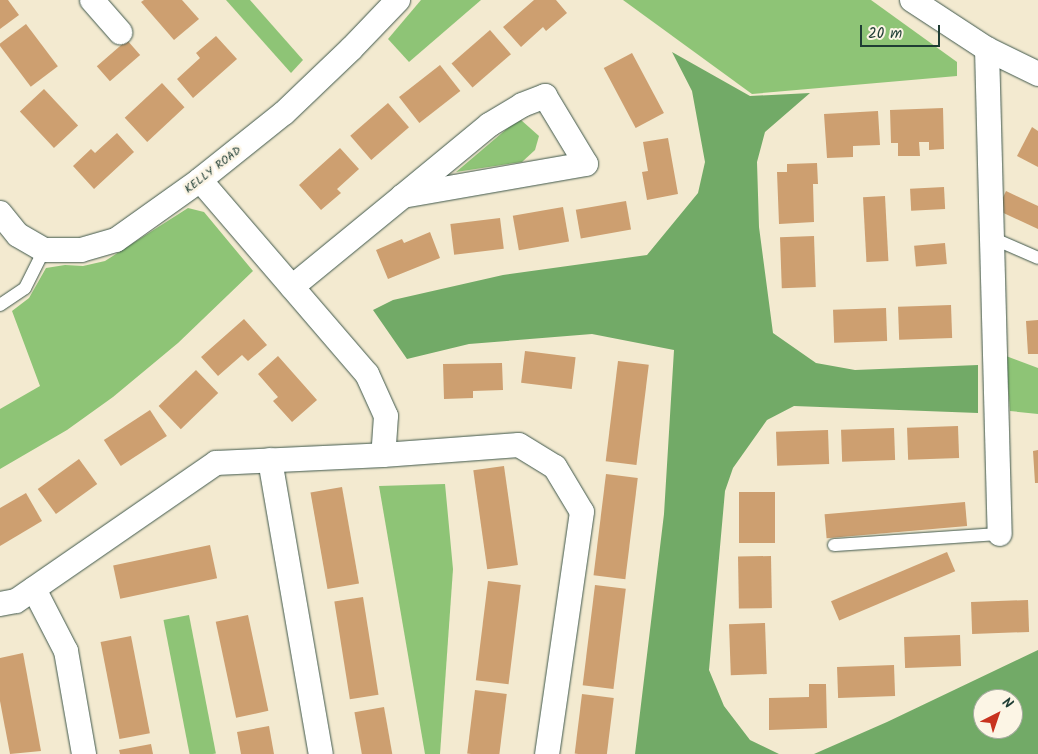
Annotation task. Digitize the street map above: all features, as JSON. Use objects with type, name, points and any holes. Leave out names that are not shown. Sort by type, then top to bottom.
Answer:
[{"type":"street","points":[[92,0],[120,32]]},
{"type":"street","name":"KELLY ROAD","points":[[0,213],[18,235],[44,250],[81,250],[116,240],[200,180],[284,113],[398,0]]},
{"type":"street","points":[[922,3],[986,49],[1038,74]]},
{"type":"street","points":[[986,49],[1000,534]]},
{"type":"street","points":[[292,287],[489,125],[522,104],[545,96],[586,164],[403,196]]},
{"type":"street","points":[[200,180],[367,374],[386,416],[383,455]]},
{"type":"street","points":[[0,604],[16,601],[216,463],[383,455],[519,445],[555,467],[582,512],[548,754]]},
{"type":"street","points":[[270,460],[321,754]]},
{"type":"street","points":[[34,589],[66,651],[84,754]]},
{"type":"lane","points":[[992,238],[1038,258]]},
{"type":"lane","points":[[0,305],[25,288],[44,250]]},
{"type":"lane","points":[[834,545],[1000,534]]},
{"type":"green space","points":[[226,0],[250,0],[303,60],[291,73]]},
{"type":"green space","points":[[421,0],[481,0],[409,62],[388,39]]},
{"type":"green space","points":[[623,0],[871,0],[957,62],[957,76],[752,94]]},
{"type":"green space","points":[[672,52],[750,96],[810,93],[765,132],[757,162],[759,227],[773,333],[816,363],[855,370],[978,365],[978,413],[794,406],[767,420],[733,468],[725,491],[709,670],[724,706],[750,740],[779,754],[635,754],[664,514],[674,350],[592,334],[469,344],[407,359],[373,310],[393,300],[503,275],[647,255],[698,193],[705,162],[692,91]]},
{"type":"green space","points":[[521,120],[539,136],[535,150],[522,162],[456,172],[509,127]]},
{"type":"green space","points":[[188,208],[204,212],[253,271],[178,343],[113,397],[67,430],[0,469],[0,409],[40,386],[12,311],[29,298],[46,268],[65,265],[83,266],[105,261]]},
{"type":"green space","points":[[1006,356],[1038,368],[1038,414],[1010,411]]},
{"type":"green space","points":[[445,484],[453,569],[440,754],[425,754],[379,486]]},
{"type":"green space","points":[[189,615],[216,753],[190,754],[163,620]]},
{"type":"green space","points":[[1038,650],[1038,754],[814,754],[887,722]]},
{"type":"building","points":[[0,0],[8,0],[19,15],[0,29]]},
{"type":"building","points":[[144,0],[182,0],[199,19],[174,40],[141,2]]},
{"type":"building","points":[[534,0],[556,0],[567,13],[546,31],[543,27],[521,47],[503,27]]},
{"type":"building","points":[[26,24],[58,66],[31,87],[0,46],[0,44]]},
{"type":"building","points":[[490,30],[511,54],[473,88],[452,63]]},
{"type":"building","points":[[216,36],[237,59],[193,98],[177,79],[200,58],[196,53]]},
{"type":"building","points":[[127,40],[140,55],[110,81],[97,66]]},
{"type":"building","points":[[632,53],[664,113],[636,128],[604,68]]},
{"type":"building","points":[[440,65],[460,91],[419,123],[399,97]]},
{"type":"building","points":[[162,83],[185,107],[147,142],[125,118]]},
{"type":"building","points":[[44,89],[78,126],[54,148],[20,112]]},
{"type":"building","points":[[388,103],[409,127],[371,160],[350,136]]},
{"type":"building","points":[[943,108],[944,149],[929,150],[929,142],[919,142],[920,156],[898,156],[898,143],[891,143],[890,110]]},
{"type":"building","points":[[878,111],[880,145],[853,146],[853,157],[827,158],[824,114]]},
{"type":"building","points":[[1032,127],[1038,131],[1038,167],[1017,156]]},
{"type":"building","points":[[117,133],[134,152],[94,189],[73,166],[91,149],[95,153]]},
{"type":"building","points":[[668,138],[678,194],[647,200],[642,172],[648,171],[643,142]]},
{"type":"building","points":[[340,148],[359,169],[337,189],[341,193],[321,210],[299,185]]},
{"type":"building","points":[[817,163],[818,184],[813,184],[814,222],[779,224],[777,172],[787,172],[787,164]]},
{"type":"building","points":[[944,187],[945,209],[911,211],[910,189]]},
{"type":"building","points":[[1006,191],[1038,206],[1038,229],[997,210]]},
{"type":"building","points":[[885,196],[888,261],[866,262],[863,197]]},
{"type":"building","points":[[626,201],[631,230],[581,238],[576,210]]},
{"type":"building","points":[[563,207],[569,241],[519,250],[513,216]]},
{"type":"building","points":[[500,218],[504,249],[454,255],[450,224]]},
{"type":"building","points":[[430,232],[440,258],[388,279],[376,250],[402,239],[404,243]]},
{"type":"building","points":[[814,236],[816,287],[782,288],[780,237]]},
{"type":"building","points":[[945,243],[947,264],[916,267],[914,246]]},
{"type":"building","points":[[951,305],[952,338],[899,340],[898,307]]},
{"type":"building","points":[[886,308],[887,341],[834,343],[833,310]]},
{"type":"building","points":[[244,319],[267,345],[248,361],[242,355],[218,376],[201,357]]},
{"type":"building","points":[[1038,320],[1038,354],[1028,354],[1026,321]]},
{"type":"building","points":[[525,351],[576,357],[572,389],[521,383]]},
{"type":"building","points":[[278,356],[317,400],[292,422],[273,401],[278,397],[258,374]]},
{"type":"building","points":[[618,361],[649,365],[636,465],[606,461]]},
{"type":"building","points":[[502,363],[503,390],[473,391],[473,398],[444,399],[443,364]]},
{"type":"building","points":[[196,370],[218,393],[181,429],[159,406]]},
{"type":"building","points":[[150,410],[167,436],[121,466],[104,440]]},
{"type":"building","points":[[958,426],[959,458],[908,460],[907,428]]},
{"type":"building","points":[[894,428],[895,460],[842,462],[841,430]]},
{"type":"building","points":[[828,430],[829,464],[777,466],[776,432]]},
{"type":"building","points":[[1038,450],[1038,483],[1035,483],[1033,451]]},
{"type":"building","points":[[79,459],[97,484],[56,514],[38,489]]},
{"type":"building","points":[[504,466],[518,565],[487,569],[473,470]]},
{"type":"building","points":[[606,474],[638,478],[625,579],[594,575]]},
{"type":"building","points":[[342,487],[359,584],[328,589],[310,493]]},
{"type":"building","points":[[739,492],[775,492],[775,543],[739,543]]},
{"type":"building","points":[[26,493],[42,521],[0,546],[0,508]]},
{"type":"building","points":[[965,502],[967,526],[827,538],[825,514]]},
{"type":"building","points":[[210,545],[217,578],[120,599],[113,566]]},
{"type":"building","points":[[947,552],[955,571],[839,621],[831,601]]},
{"type":"building","points":[[771,556],[772,608],[739,609],[738,557]]},
{"type":"building","points":[[488,581],[521,585],[509,684],[476,680]]},
{"type":"building","points":[[595,585],[626,589],[613,689],[583,685]]},
{"type":"building","points":[[363,597],[378,695],[350,699],[334,602]]},
{"type":"building","points":[[1028,600],[1029,632],[972,634],[971,602]]},
{"type":"building","points":[[248,615],[268,711],[236,718],[216,622]]},
{"type":"building","points":[[765,623],[767,674],[731,675],[729,624]]},
{"type":"building","points":[[960,635],[961,666],[905,668],[904,637]]},
{"type":"building","points":[[131,636],[150,733],[119,739],[101,642]]},
{"type":"building","points":[[23,653],[41,751],[10,754],[0,701],[0,658]]},
{"type":"building","points":[[894,665],[895,696],[838,698],[837,667]]},
{"type":"building","points":[[809,684],[826,684],[827,728],[769,730],[769,698],[809,697]]},
{"type":"building","points":[[475,690],[507,694],[499,754],[467,754]]},
{"type":"building","points":[[582,694],[614,698],[607,754],[575,754]]},
{"type":"building","points":[[384,707],[392,754],[362,754],[354,712]]},
{"type":"building","points":[[269,726],[274,754],[241,754],[237,732]]},
{"type":"building","points":[[151,744],[153,754],[120,754],[119,750]]}]
